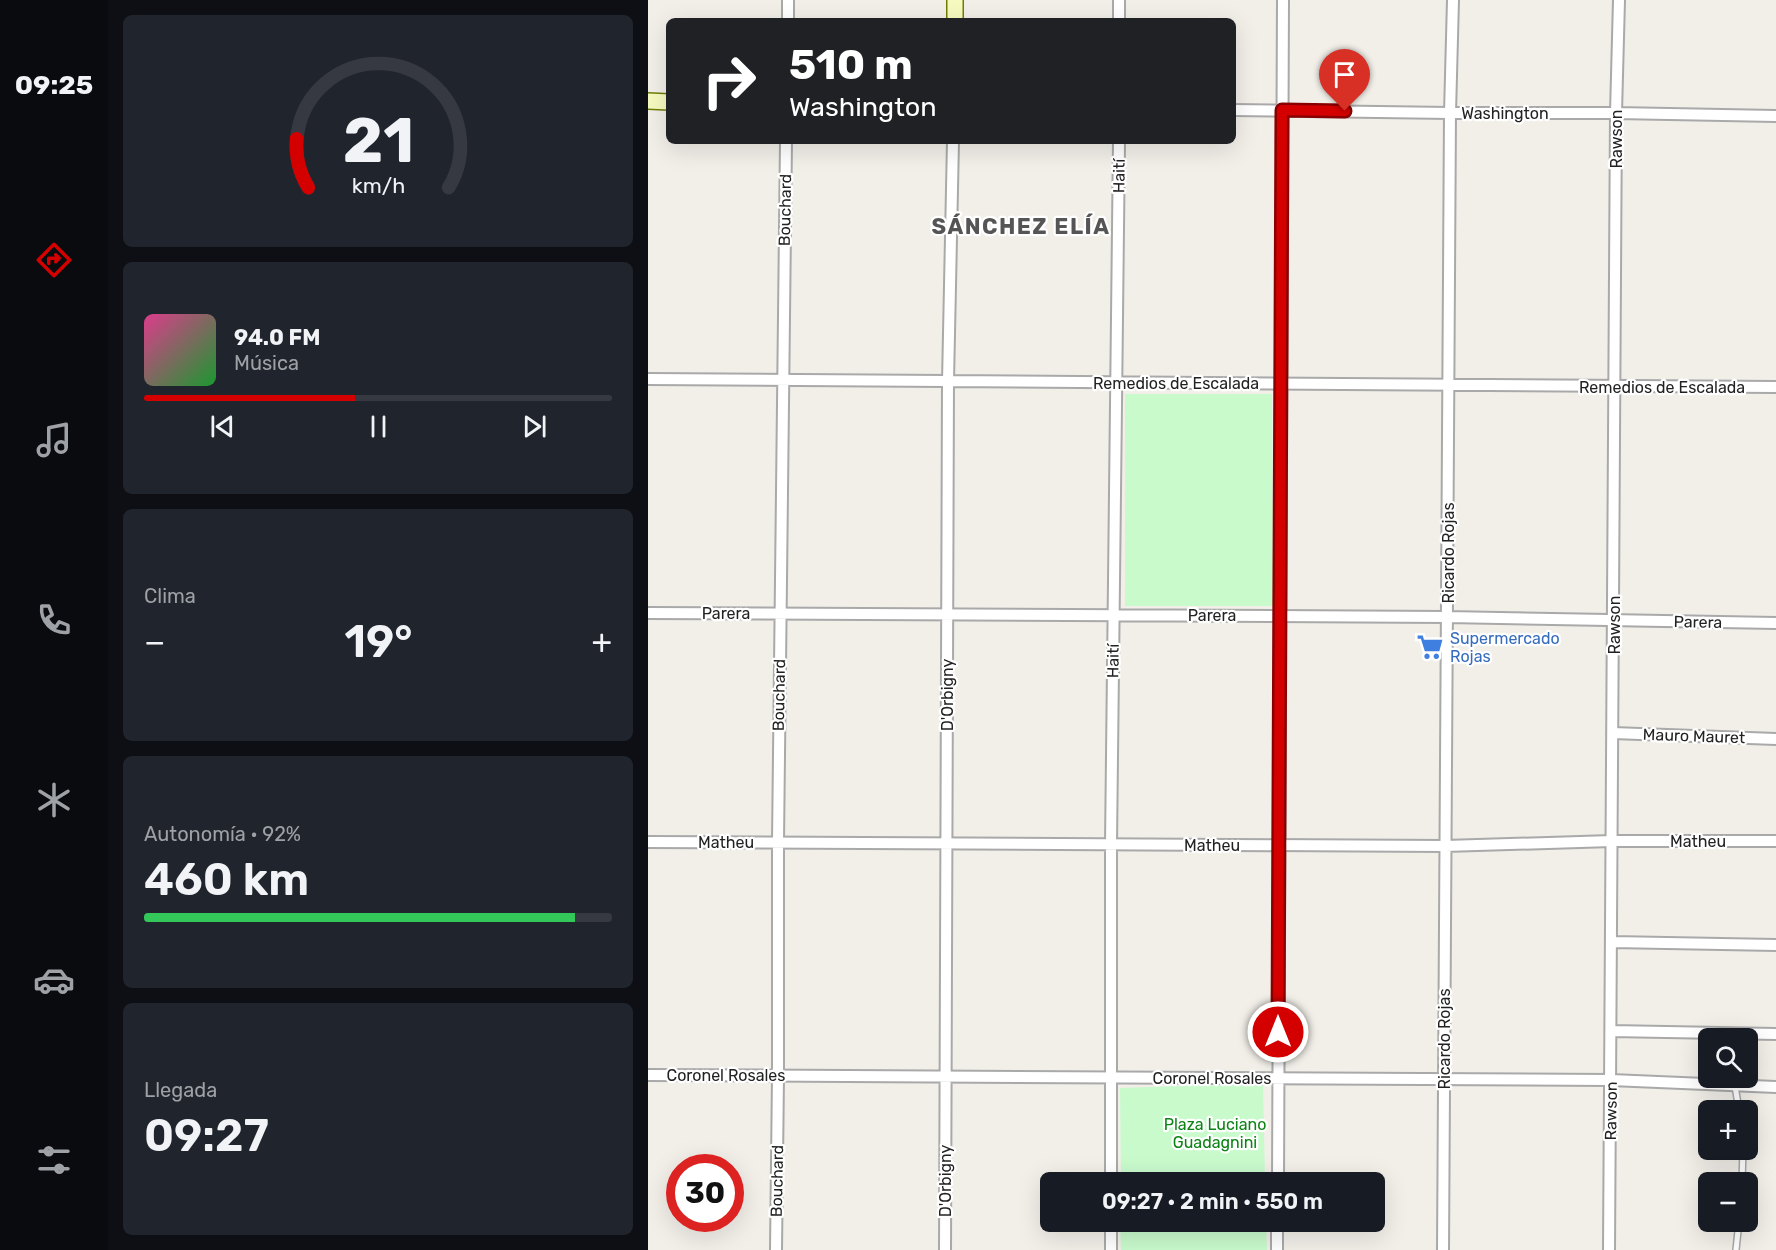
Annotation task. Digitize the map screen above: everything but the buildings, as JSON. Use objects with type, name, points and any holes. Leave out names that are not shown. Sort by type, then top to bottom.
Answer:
[{"type":"main road","points":[[955,0],[955,18]]},
{"type":"main road","points":[[648,101],[666,102]]},
{"type":"street","points":[[788,0],[788,18]]},
{"type":"street","points":[[1119,0],[1119,18]]},
{"type":"street","points":[[1278,1172],[1283,0]]},
{"type":"street","name":"Ricardo Rojas","points":[[1443,1250],[1450,113],[1453,0]]},
{"type":"street","name":"Rawson","points":[[1609,1250],[1616,112],[1619,0]]},
{"type":"street","name":"Washington","points":[[1236,110],[1450,113],[1616,112],[1776,116]]},
{"type":"street","name":"Bouchard","points":[[776,1250],[786,144]]},
{"type":"street","name":"D'Orbigny","points":[[945,1250],[948,382],[953,144]]},
{"type":"street","name":"Haití","points":[[1111,1172],[1111,845],[1119,144]]},
{"type":"street","name":"Remedios de Escalada","points":[[648,379],[1776,387]]},
{"type":"street","name":"Parera","points":[[648,613],[1447,617],[1776,623]]},
{"type":"street","name":"Mauro Mauret","points":[[1613,733],[1776,739]]},
{"type":"street","name":"Matheu","points":[[648,842],[1445,846],[1612,841],[1776,841]]},
{"type":"street","points":[[1612,942],[1776,945]]},
{"type":"street","points":[[1611,1031],[1776,1034]]},
{"type":"street","name":"Coronel Rosales","points":[[648,1075],[1611,1080],[1698,1084]]},
{"type":"street","name":"Coronel Rosales","points":[[1758,1087],[1776,1087]]},
{"type":"street","points":[[1111,1232],[1111,1250]]},
{"type":"street","points":[[1277,1232],[1277,1250]]},
{"type":"lane","points":[[1736,1250],[1738,1232]]},
{"type":"green space","points":[[1125,394],[1272,394],[1273,606],[1125,606]]},
{"type":"green space","name":"Plaza Luciano Guadagnini","points":[[1263,1083],[1265,1172],[1121,1172],[1120,1088]]},
{"type":"green space","points":[[1120,1232],[1266,1232],[1267,1250],[1121,1250]]},
{"type":"place","name":"Supermercado Rojas","points":[[1430,647]]},
{"type":"district","name":"SÁNCHEZ ELÍA","points":[[1021,226]]},
{"type":"route","points":[[1278,1032],[1282,110],[1345,111]]}]
